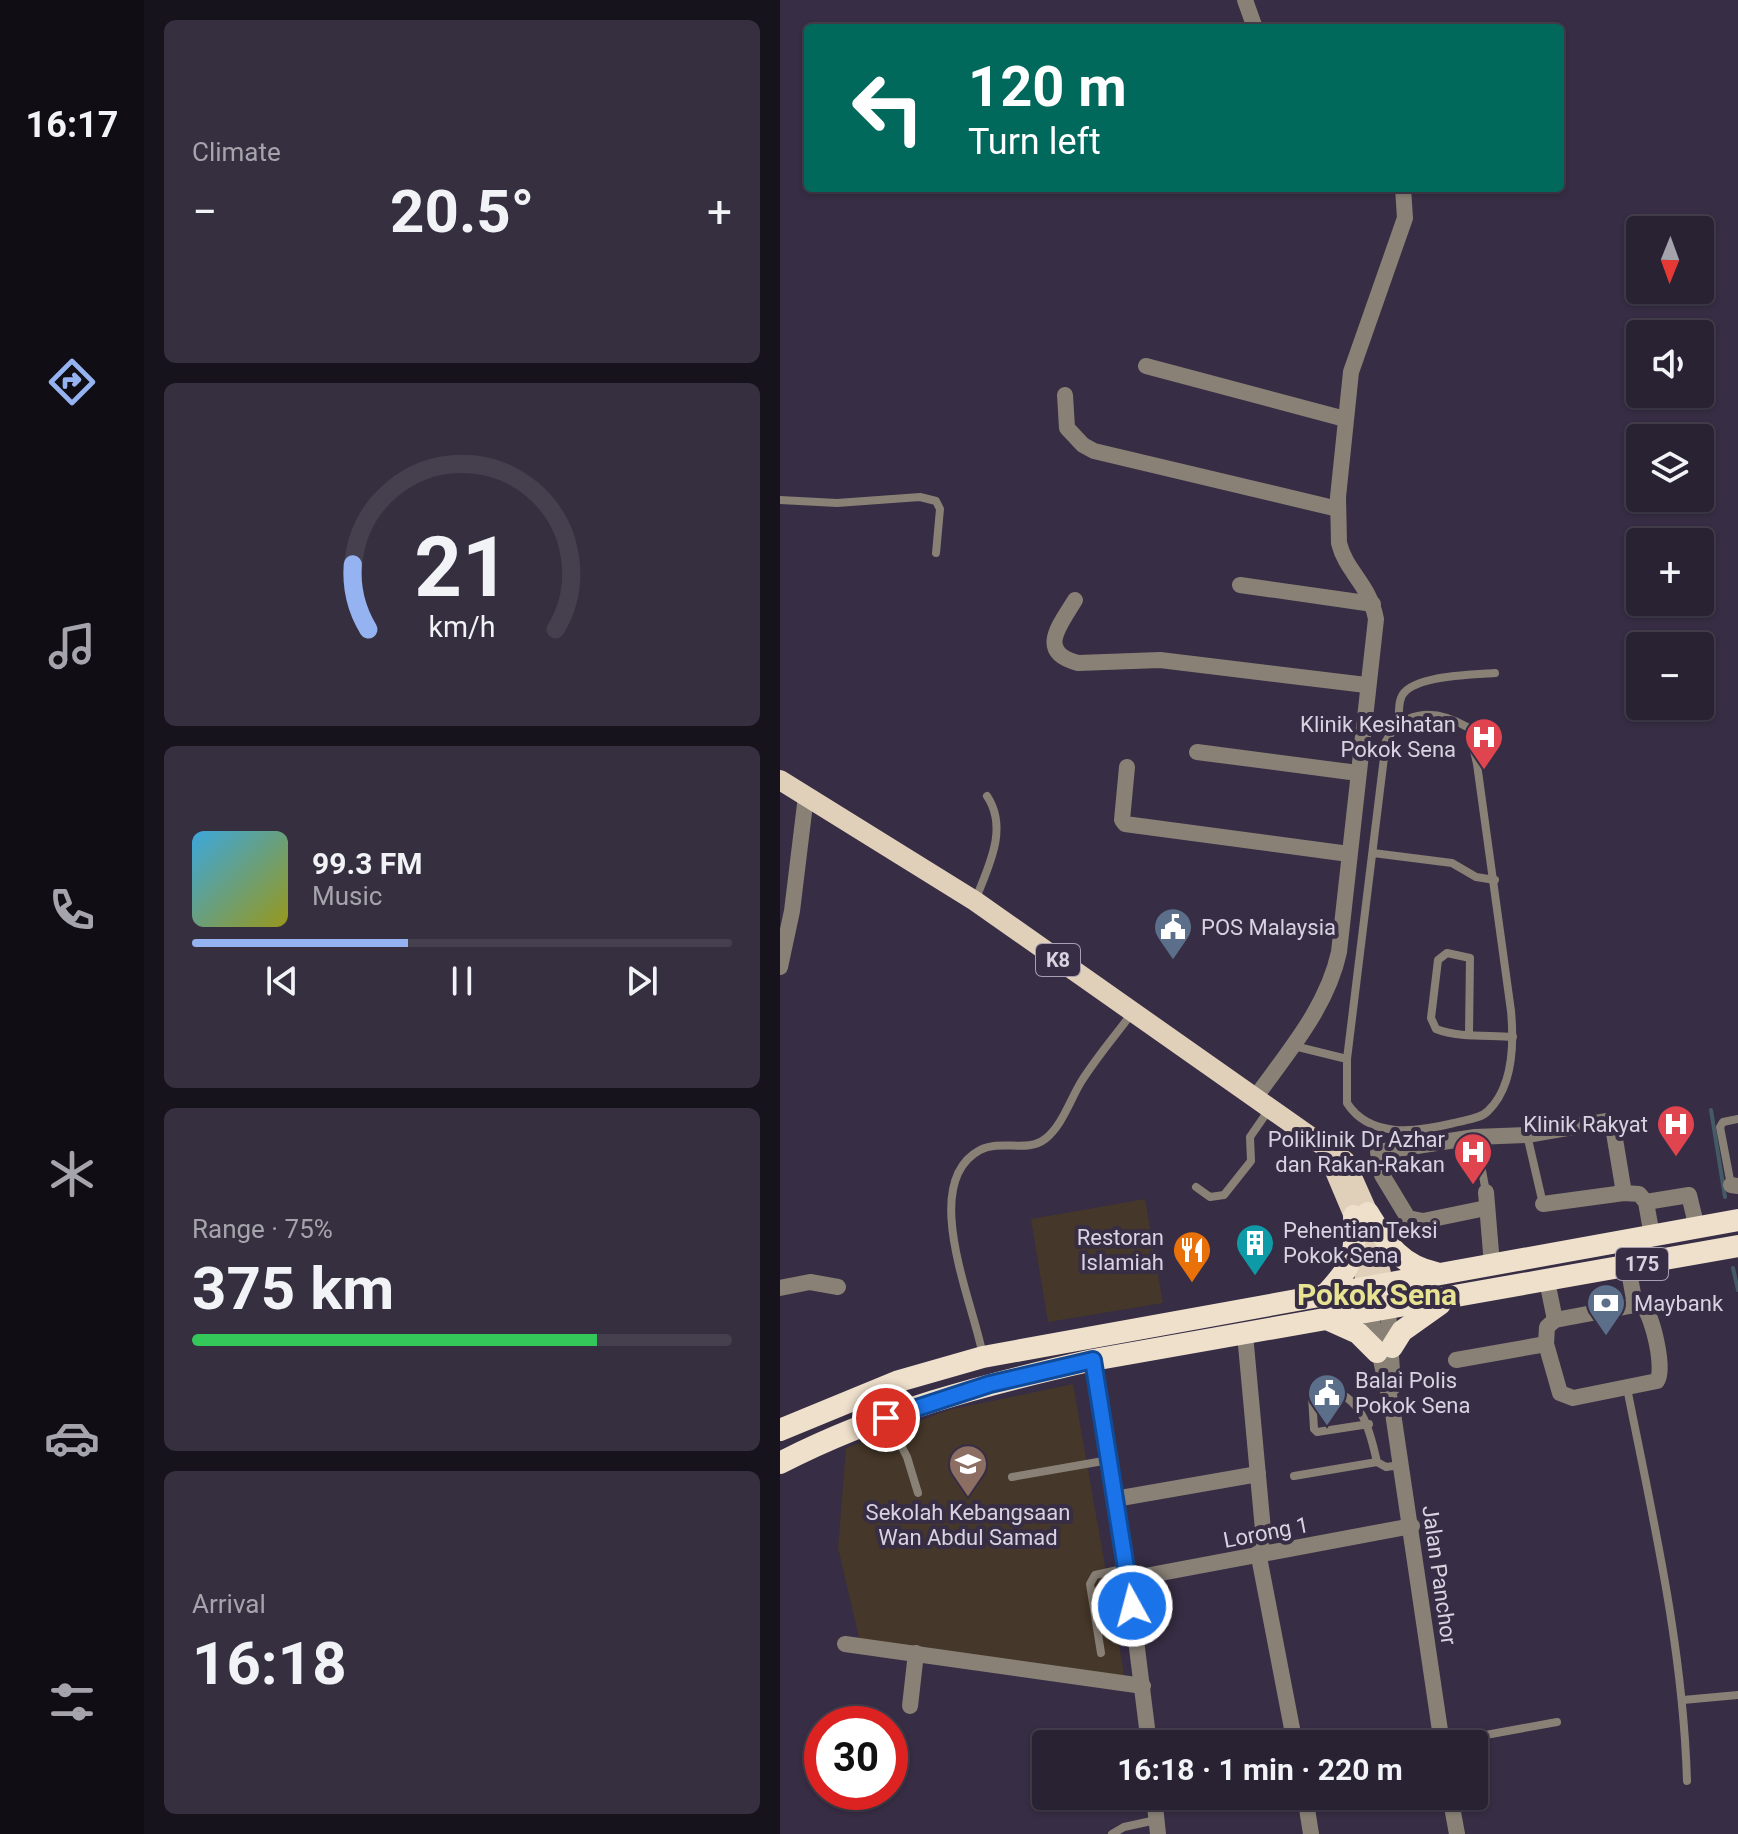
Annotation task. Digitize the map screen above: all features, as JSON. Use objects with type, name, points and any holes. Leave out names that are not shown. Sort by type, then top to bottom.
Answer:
[{"type":"highway","points":[[1361,1215],[1393,1253],[1415,1267],[1443,1274]]},
{"type":"highway","points":[[1361,1215],[1350,1267],[1324,1308],[1384,1350],[1402,1331],[1448,1299]]},
{"type":"highway","name":"175","points":[[780,1463],[886,1418],[990,1384],[1093,1360],[1245,1334],[1324,1308],[1376,1286],[1738,1220]]},
{"type":"highway","name":"175","points":[[780,1430],[899,1381],[983,1357],[1324,1308],[1379,1311],[1738,1246]]},
{"type":"main road","name":"K8","points":[[780,780],[975,901],[1263,1103],[1327,1152],[1345,1161],[1361,1215],[1379,1311]]},
{"type":"street","points":[[1245,0],[1254,24]]},
{"type":"street","points":[[1263,1103],[1335,971],[1376,619],[1366,588],[1342,556],[1338,509],[1345,419],[1360,344],[1405,218],[1403,192]]},
{"type":"street","points":[[1146,366],[1345,419]]},
{"type":"street","points":[[1065,395],[1067,428],[1074,438],[1094,451],[1338,509]]},
{"type":"street","points":[[1240,585],[1373,604]]},
{"type":"street","points":[[1075,600],[1054,637],[1055,648],[1066,660],[1078,663],[1160,660],[1366,685]]},
{"type":"street","points":[[1197,752],[1358,773]]},
{"type":"street","points":[[1127,767],[1122,820],[1125,824],[1349,854]]},
{"type":"street","points":[[780,967],[792,911],[806,796]]},
{"type":"street","points":[[1492,1265],[1486,1200],[1415,1221],[1408,1218],[1394,1197],[1379,1162],[1378,1152],[1475,1137],[1527,1135],[1607,1121],[1613,1127],[1624,1193]]},
{"type":"street","points":[[1543,1204],[1624,1193],[1639,1194],[1646,1202],[1652,1236]]},
{"type":"street","points":[[1646,1202],[1689,1195],[1697,1228]]},
{"type":"street","points":[[1628,1266],[1635,1305]]},
{"type":"street","points":[[1547,1281],[1555,1320]]},
{"type":"street","points":[[780,1288],[810,1282],[838,1287]]},
{"type":"street","points":[[1635,1305],[1643,1306],[1651,1319],[1660,1376],[1657,1381],[1566,1398],[1557,1388],[1546,1344],[1547,1327],[1555,1320],[1635,1305]]},
{"type":"street","name":"Jalan Panchor","points":[[1379,1311],[1439,1730]]},
{"type":"street","points":[[1245,1334],[1263,1530],[1259,1557],[1292,1730]]},
{"type":"street","points":[[1456,1360],[1546,1344]]},
{"type":"street","points":[[1093,1360],[1128,1574],[1148,1730]]},
{"type":"street","points":[[1115,1499],[1258,1474]]},
{"type":"street","name":"Lorong 1","points":[[1128,1574],[1259,1557],[1412,1526]]},
{"type":"street","points":[[845,1644],[1143,1686]]},
{"type":"street","points":[[910,1706],[916,1653]]},
{"type":"street","points":[[1307,1810],[1311,1834]]},
{"type":"street","points":[[1453,1810],[1457,1834]]},
{"type":"lane","points":[[780,500],[837,503],[920,497],[936,501],[940,509],[936,553]]},
{"type":"lane","points":[[1399,723],[1428,713],[1444,716],[1469,728],[1495,880],[1513,1037],[1506,1079],[1490,1110],[1480,1116],[1422,1129],[1388,1130],[1367,1123],[1353,1113],[1345,1092],[1386,741],[1399,723],[1401,696],[1409,687],[1427,681],[1495,673]]},
{"type":"lane","points":[[975,901],[997,831],[995,807],[987,796]]},
{"type":"lane","points":[[1373,853],[1452,863],[1476,877],[1495,880]]},
{"type":"lane","points":[[1469,1034],[1470,958],[1447,953],[1438,960],[1431,1018],[1436,1029],[1469,1034],[1513,1037]]},
{"type":"lane","points":[[983,1357],[950,1211],[956,1175],[981,1150],[1007,1145],[1032,1146],[1053,1132],[1081,1081],[1132,1013]]},
{"type":"lane","points":[[1293,1045],[1347,1059]]},
{"type":"lane","points":[[1196,1187],[1210,1197],[1224,1195],[1251,1161],[1250,1137],[1263,1103]]},
{"type":"lane","points":[[1735,1186],[1720,1127],[1723,1122],[1738,1119]]},
{"type":"lane","points":[[1527,1135],[1543,1204]]},
{"type":"lane","points":[[1475,1137],[1486,1200]]},
{"type":"lane","points":[[1627,1388],[1669,1592],[1683,1700],[1687,1781]]},
{"type":"lane","points":[[1369,1424],[1317,1432],[1314,1429],[1312,1396],[1328,1389],[1336,1391],[1369,1424],[1377,1462]]},
{"type":"lane","points":[[886,1418],[907,1457],[918,1493]]},
{"type":"lane","points":[[1012,1477],[1109,1460]]},
{"type":"lane","points":[[1294,1476],[1377,1462],[1386,1467],[1401,1465]]},
{"type":"lane","points":[[1101,1653],[1090,1584],[1095,1575],[1128,1574]]},
{"type":"lane","points":[[1683,1700],[1738,1695]]},
{"type":"lane","points":[[1488,1735],[1557,1722]]},
{"type":"lane","points":[[1112,1834],[1124,1827],[1157,1827]]},
{"type":"shaded area","points":[[1145,1199],[1163,1303],[1048,1322],[1031,1219]]},
{"type":"shaded area","name":"Sekolah Kebangsaan Wan Abdul Samad","points":[[1073,1384],[1126,1685],[860,1642],[838,1548],[846,1448],[949,1410]]},
{"type":"waterway","points":[[1711,1110],[1725,1197]]},
{"type":"waterway","points":[[1733,1268],[1738,1290]]},
{"type":"place","name":"Klinik Kesihatan Pokok Sena","points":[[1484,771]]},
{"type":"place","name":"POS Malaysia","points":[[1173,961]]},
{"type":"place","name":"Klinik Rakyat","points":[[1676,1158]]},
{"type":"place","name":"Poliklinik Dr Azhar dan Rakan-Rakan","points":[[1473,1186]]},
{"type":"place","name":"Pehentian Teksi Pokok Sena","points":[[1255,1277]]},
{"type":"place","name":"Restoran Islamiah","points":[[1192,1284]]},
{"type":"place","name":"Maybank","points":[[1606,1337]]},
{"type":"place","name":"Balai Polis Pokok Sena","points":[[1327,1427]]},
{"type":"place","name":"Sekolah Kebangsaan Wan Abdul Samad","points":[[968,1498]]},
{"type":"district","name":"Pokok Sena","points":[[1377,1295]]},
{"type":"route","points":[[886,1418],[990,1384],[1093,1360],[1132,1606]]}]
